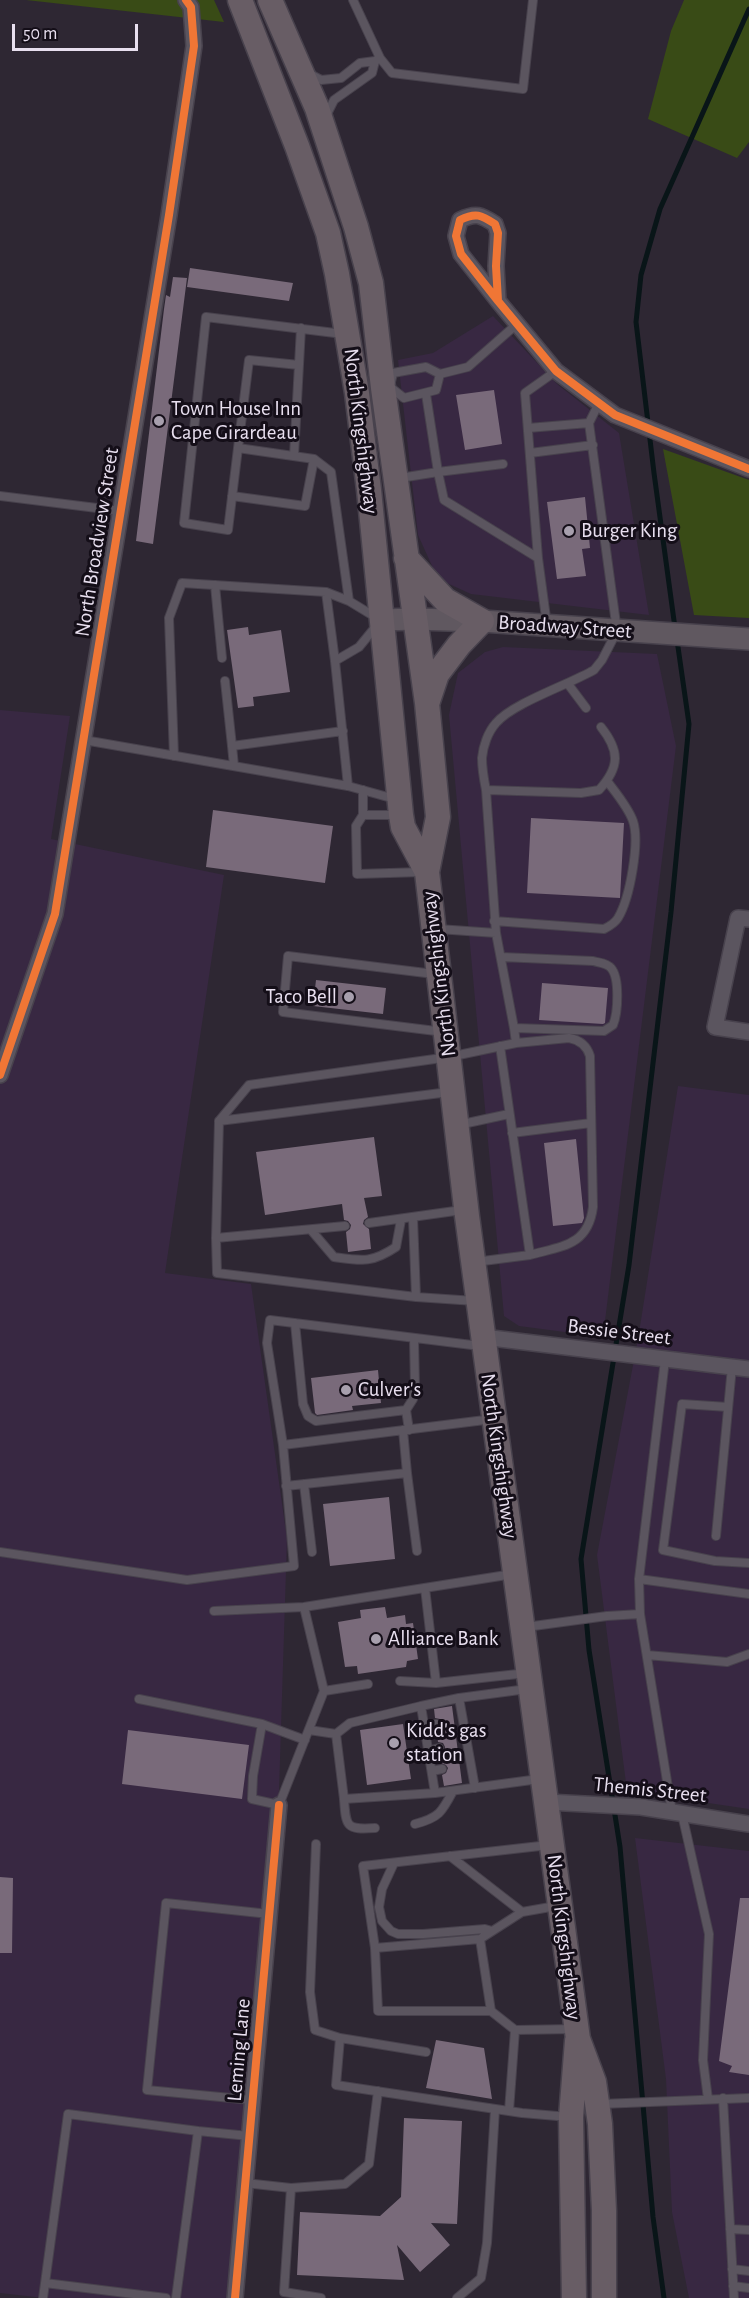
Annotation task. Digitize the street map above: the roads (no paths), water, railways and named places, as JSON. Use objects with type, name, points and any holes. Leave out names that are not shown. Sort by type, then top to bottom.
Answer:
[{"type":"main road","name":"North Kingshighway","points":[[240,0],[328,233],[348,334],[369,490],[400,808],[403,827],[427,872]]},
{"type":"main road","name":"North Kingshighway","points":[[270,0],[324,129],[356,227],[371,283],[386,388],[395,479],[427,703],[438,817],[427,872],[466,1209],[577,2034],[594,2082],[600,2124],[604,2211],[604,2297]]},
{"type":"main road","points":[[406,558],[445,600],[482,621],[459,645],[437,674],[427,703]]},
{"type":"main road","name":"Broadway Street","points":[[382,620],[482,621],[749,639]]},
{"type":"main road","name":"North Kingshighway","points":[[571,2294],[571,2117],[577,2034]]},
{"type":"street","name":"North Broadview Street","points":[[0,1075],[55,914],[194,46],[188,4]]},
{"type":"street","points":[[498,301],[496,266],[498,232],[495,224],[482,216],[471,215],[460,220],[456,236],[461,254],[498,301],[556,371],[615,415],[749,469]]},
{"type":"street","points":[[749,919],[738,918],[715,1027],[749,1032]]},
{"type":"street","name":"Bessie Street","points":[[484,1342],[589,1349],[749,1369]]},
{"type":"street","name":"Themis Street","points":[[545,1790],[589,1804],[641,1807],[749,1824]]},
{"type":"street","name":"Leming Lane","points":[[234,2298],[279,1805]]},
{"type":"lane","points":[[353,0],[377,59],[392,74],[523,89],[533,0]]},
{"type":"lane","points":[[300,68],[321,80],[334,79],[341,78],[360,63],[377,59]]},
{"type":"lane","points":[[324,129],[327,111],[334,100],[372,74],[377,59]]},
{"type":"lane","points":[[299,365],[249,360],[228,530],[184,523],[206,317],[348,334]]},
{"type":"lane","points":[[440,374],[436,390],[426,394],[404,398],[386,388],[393,373],[426,367],[440,374],[468,367],[517,324]]},
{"type":"lane","points":[[294,456],[301,328]]},
{"type":"lane","points":[[547,626],[538,558],[525,393],[556,371]]},
{"type":"lane","points":[[426,394],[444,500],[538,558]]},
{"type":"lane","points":[[516,1043],[494,921],[482,757],[489,735],[496,723],[510,711],[594,670],[628,632],[589,423],[598,403]]},
{"type":"lane","points":[[528,428],[589,423]]},
{"type":"lane","points":[[530,453],[593,445]]},
{"type":"lane","points":[[238,448],[314,459],[331,472],[349,601]]},
{"type":"lane","points":[[232,496],[305,506],[314,459]]},
{"type":"lane","points":[[395,479],[503,464]]},
{"type":"lane","points":[[0,496],[121,511]]},
{"type":"lane","points":[[174,756],[169,618],[182,583],[326,592],[349,601],[382,620],[359,647],[335,661]]},
{"type":"lane","points":[[215,585],[222,658]]},
{"type":"lane","points":[[326,592],[348,786]]},
{"type":"lane","points":[[225,681],[234,766]]},
{"type":"lane","points":[[568,684],[586,708]]},
{"type":"lane","points":[[486,790],[581,793],[599,790],[612,774],[615,752],[612,741],[601,727]]},
{"type":"lane","points":[[232,746],[343,731]]},
{"type":"lane","points":[[84,741],[348,786],[363,790],[400,808]]},
{"type":"lane","points":[[494,921],[604,929],[617,920],[623,908],[634,862],[634,823],[607,781]]},
{"type":"lane","points":[[363,790],[363,815],[356,826],[357,874],[427,872]]},
{"type":"lane","points":[[363,815],[400,808]]},
{"type":"lane","points":[[433,929],[496,933]]},
{"type":"lane","points":[[439,975],[288,956],[283,1012],[446,1032]]},
{"type":"lane","points":[[501,957],[607,964],[612,969],[617,985],[615,1020],[610,1028],[604,1031],[513,1028]]},
{"type":"lane","points":[[474,1262],[530,1255],[573,1241],[587,1230],[592,1208],[590,1056],[578,1040],[569,1038],[516,1043],[449,1057],[249,1085],[219,1121],[217,1273],[416,1297],[479,1302]]},
{"type":"lane","points":[[500,1046],[530,1255]]},
{"type":"lane","points":[[219,1121],[453,1092]]},
{"type":"lane","points":[[457,1125],[509,1114]]},
{"type":"lane","points":[[512,1132],[591,1123]]},
{"type":"lane","points":[[369,1223],[466,1209]]},
{"type":"lane","points":[[413,1218],[416,1297]]},
{"type":"lane","points":[[311,1230],[334,1257],[361,1261],[380,1258],[396,1247],[401,1220]]},
{"type":"lane","points":[[216,1238],[345,1226]]},
{"type":"lane","points":[[0,1552],[187,1580],[294,1566],[283,1445],[267,1343],[270,1320],[414,1338],[484,1342]]},
{"type":"lane","points":[[295,1323],[303,1404],[308,1416],[316,1421],[406,1410]]},
{"type":"lane","points":[[414,1338],[415,1388],[413,1399],[406,1410],[406,1430],[407,1473],[417,1551]]},
{"type":"lane","points":[[659,1359],[639,1579],[640,1614],[677,1813],[709,1934],[703,2060],[708,2098]]},
{"type":"lane","points":[[716,1536],[732,1367]]},
{"type":"lane","points":[[728,1407],[682,1404],[663,1550],[715,1561],[749,1563]]},
{"type":"lane","points":[[283,1445],[494,1419]]},
{"type":"lane","points":[[286,1486],[407,1473]]},
{"type":"lane","points":[[304,1484],[312,1552]]},
{"type":"lane","points":[[214,1611],[304,1607],[515,1574]]},
{"type":"lane","points":[[639,1579],[749,1594]]},
{"type":"lane","points":[[425,1588],[436,1683]]},
{"type":"lane","points":[[262,1724],[253,1776],[252,1799],[279,1805],[324,1691],[304,1607]]},
{"type":"lane","points":[[523,1628],[607,1616],[640,1614]]},
{"type":"lane","points":[[647,1655],[727,1662],[749,1654]]},
{"type":"lane","points":[[400,1681],[436,1683],[530,1681]]},
{"type":"lane","points":[[309,1730],[336,1734],[350,1723],[530,1681]]},
{"type":"lane","points":[[324,1691],[368,1684]]},
{"type":"lane","points":[[459,1698],[475,1788]]},
{"type":"lane","points":[[139,1699],[262,1724],[305,1740]]},
{"type":"lane","points":[[421,1707],[435,1793]]},
{"type":"lane","points":[[424,1727],[436,1724]]},
{"type":"lane","points":[[336,1734],[345,1821],[349,1826],[357,1829],[375,1828]]},
{"type":"lane","points":[[457,1745],[467,1743]]},
{"type":"lane","points":[[428,1750],[439,1748]]},
{"type":"lane","points":[[460,1765],[471,1764]]},
{"type":"lane","points":[[432,1771],[442,1769]]},
{"type":"lane","points":[[344,1799],[475,1788],[545,1790]]},
{"type":"lane","points":[[415,1824],[434,1819],[453,1791]]},
{"type":"lane","points":[[316,1844],[310,1992],[315,2030],[340,2038],[426,2052]]},
{"type":"lane","points":[[552,1845],[363,1866],[375,1948],[378,2011],[491,2011],[515,2030],[577,2034]]},
{"type":"lane","points":[[450,1856],[522,1912]]},
{"type":"lane","points":[[394,1863],[382,1889],[379,1907],[382,1921],[391,1930],[398,1934],[485,1929],[492,1931]]},
{"type":"lane","points":[[252,2100],[147,2090],[166,1903],[269,1914]]},
{"type":"lane","points":[[375,1948],[480,1939],[522,1912],[560,1905]]},
{"type":"lane","points":[[480,1939],[491,2011]]},
{"type":"lane","points":[[509,2111],[515,2030]]},
{"type":"lane","points":[[340,2038],[336,2085],[509,2111],[571,2117]]},
{"type":"lane","points":[[245,2183],[291,2188],[345,2184],[369,2164],[378,2091]]},
{"type":"lane","points":[[597,2105],[708,2098],[749,2098]]},
{"type":"lane","points":[[723,2098],[734,2298]]},
{"type":"lane","points":[[457,2298],[481,2278],[487,2243],[495,2109]]},
{"type":"lane","points":[[43,2298],[68,2114],[249,2136]]},
{"type":"lane","points":[[176,2298],[198,2131]]},
{"type":"lane","points":[[291,2188],[284,2292],[321,2298]]},
{"type":"lane","points":[[730,2229],[749,2230]]},
{"type":"lane","points":[[732,2269],[749,2271]]},
{"type":"lane","points":[[45,2283],[166,2298]]},
{"type":"lane","points":[[733,2286],[749,2288]]},
{"type":"waterway","points":[[675,628],[636,322],[641,275],[660,209],[749,9]]},
{"type":"waterway","points":[[664,2298],[653,2217],[620,1847],[589,1650],[581,1559],[629,1265],[671,912],[689,724],[677,640]]},
{"type":"place","name":"Town House Inn Cape Girardeau","points":[[159,421]]},
{"type":"place","name":"Burger King","points":[[569,531]]},
{"type":"place","name":"Taco Bell","points":[[349,997]]},
{"type":"place","name":"Culver's","points":[[346,1390]]},
{"type":"place","name":"Alliance Bank","points":[[376,1639]]},
{"type":"place","name":"Kidd's gas station","points":[[394,1743]]}]
